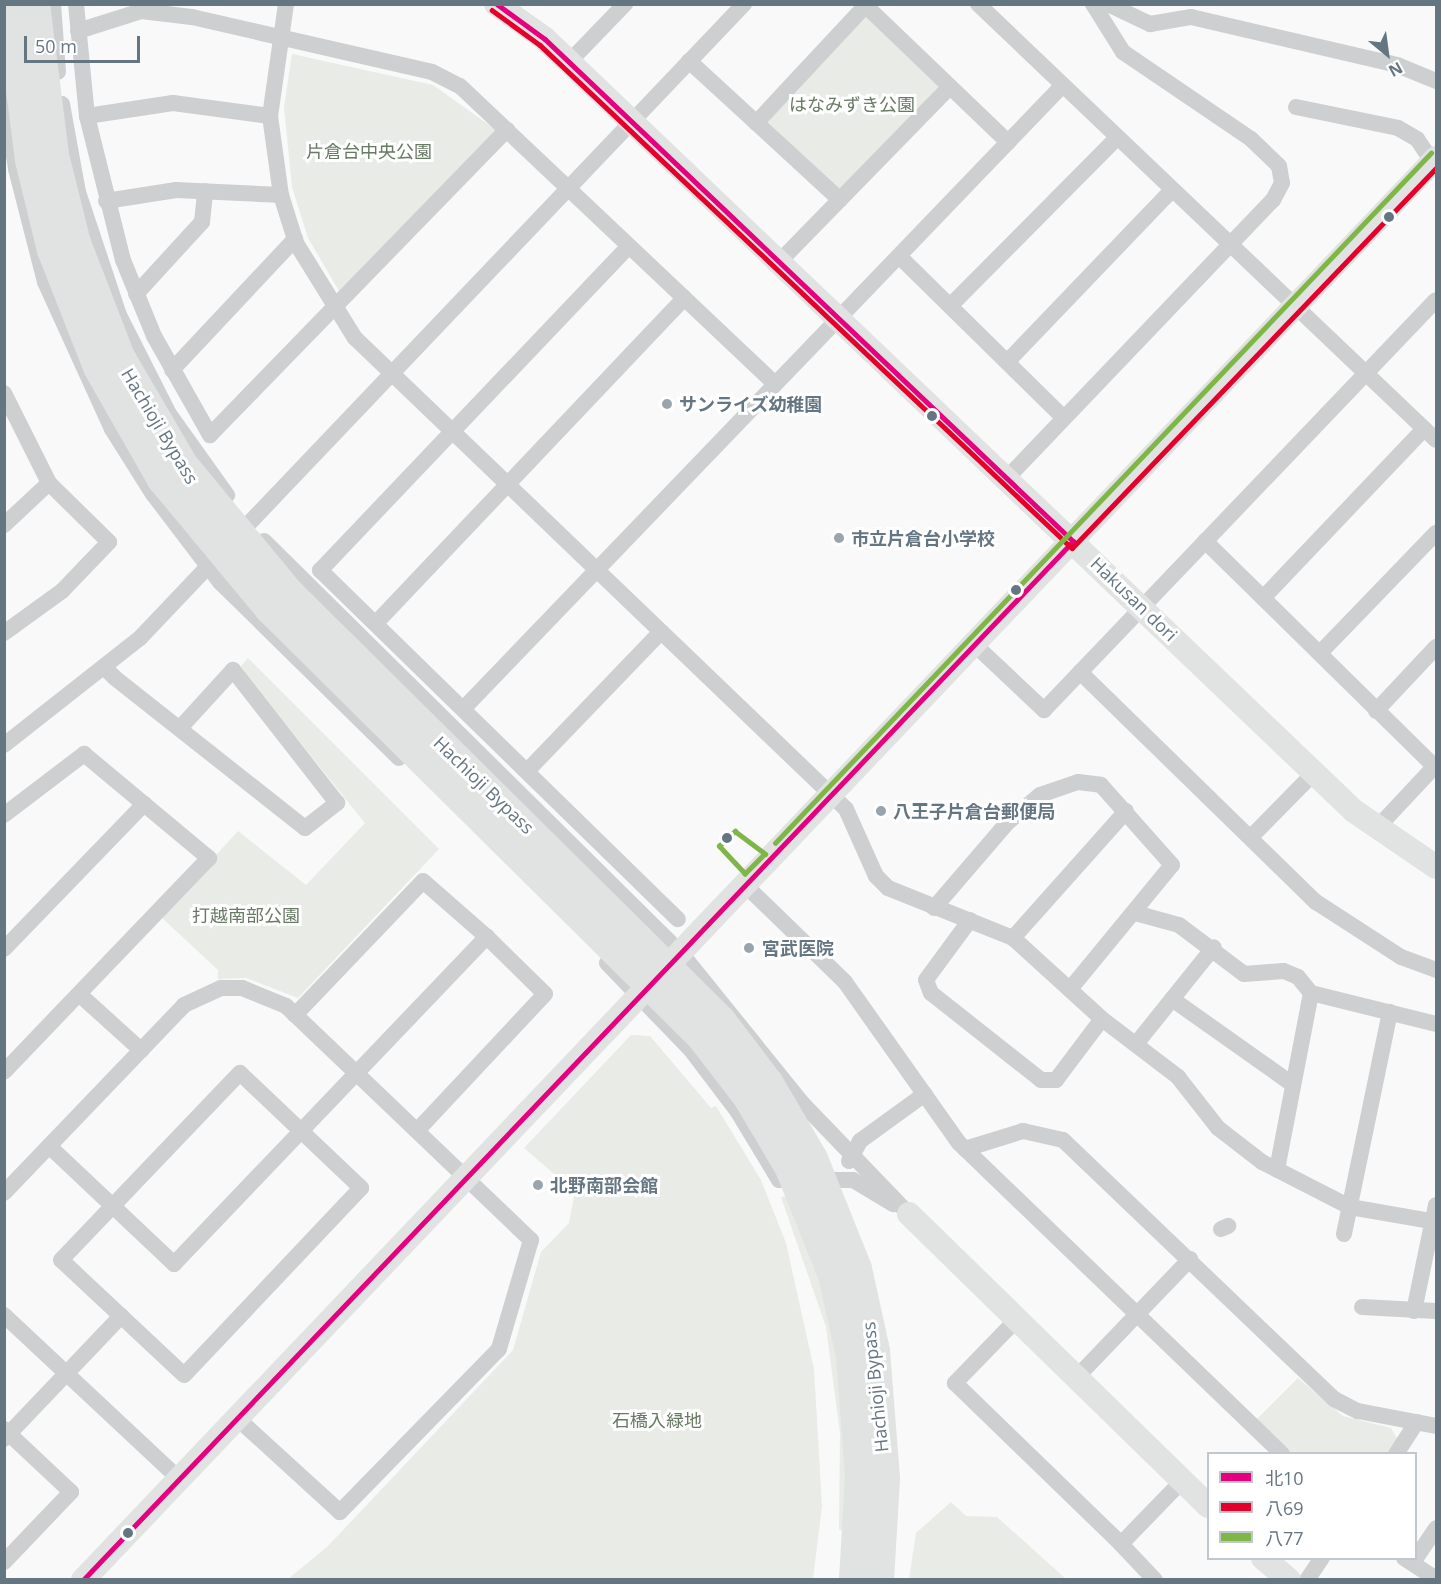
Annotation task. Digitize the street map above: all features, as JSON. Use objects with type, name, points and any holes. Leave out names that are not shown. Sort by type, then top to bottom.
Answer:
[{"type":"highway","name":"Hachioji Bypass","points":[[11,4],[31,160],[53,250],[99,368],[164,479],[270,608],[702,1036],[749,1097],[791,1168],[834,1275],[852,1355],[861,1478],[873,1575]]},
{"type":"highway","name":"Hachioji Bypass","points":[[34,4],[53,155],[75,243],[119,357],[182,465],[287,592],[720,1021],[768,1084],[812,1159],[849,1248],[874,1351],[883,1430],[873,1575]]},
{"type":"street","points":[[53,4],[69,152],[104,277],[175,423],[247,526],[585,858],[678,956],[803,1104],[909,1214],[1207,1504]]},
{"type":"street","points":[[76,4],[87,116],[106,201],[136,294],[172,370],[210,435],[507,130]]},
{"type":"street","points":[[286,4],[279,36],[270,116],[280,195],[295,239],[332,308],[392,374],[832,795],[854,818],[876,876],[905,899],[970,920],[1013,938],[1101,1019],[1178,1077],[1218,1128],[1277,1170],[1350,1207],[1435,1216],[1414,1311]]},
{"type":"street","name":"Hakusan dori","points":[[496,4],[569,62],[1314,773],[1377,828],[1437,867]]},
{"type":"street","points":[[569,62],[625,4]]},
{"type":"street","points":[[4,745],[105,668],[209,565],[744,4]]},
{"type":"street","points":[[978,4],[1430,435],[1263,598]]},
{"type":"street","points":[[1007,478],[1228,244],[1273,200],[1282,183],[1279,166],[1251,140],[1141,68],[1123,52],[1093,4]]},
{"type":"street","points":[[1108,4],[1150,24],[1191,17],[1397,65],[1437,81]]},
{"type":"street","points":[[756,123],[867,5],[1008,142]]},
{"type":"street","points":[[78,31],[141,11],[279,36],[432,72],[460,86],[775,384]]},
{"type":"street","points":[[689,61],[840,200]]},
{"type":"street","points":[[465,707],[1062,86]]},
{"type":"street","points":[[779,262],[950,87]]},
{"type":"street","points":[[4,92],[29,225],[64,332],[112,429],[209,565],[641,993],[712,1077],[777,1178],[786,1183],[835,1179],[853,1180],[909,1214]]},
{"type":"street","points":[[87,116],[173,103],[270,116]]},
{"type":"street","points":[[83,1580],[1435,162],[1417,139],[1398,128],[1296,107]]},
{"type":"street","points":[[950,306],[1118,136]]},
{"type":"street","points":[[1007,362],[1172,190]]},
{"type":"street","points":[[106,201],[152,192],[205,191],[280,195]]},
{"type":"street","points":[[136,294],[202,222],[205,191]]},
{"type":"street","points":[[172,370],[295,239]]},
{"type":"street","points":[[629,246],[320,570],[465,707],[678,919]]},
{"type":"street","points":[[899,256],[1063,417]]},
{"type":"street","points":[[376,622],[684,298]]},
{"type":"street","points":[[975,645],[1044,710],[1435,303]]},
{"type":"street","points":[[4,393],[49,483],[109,542],[62,591],[4,633]]},
{"type":"street","points":[[4,525],[49,483]]},
{"type":"street","points":[[1320,653],[1437,532]]},
{"type":"street","points":[[1205,541],[1376,711],[1436,767],[1377,828]]},
{"type":"street","points":[[528,770],[661,632]]},
{"type":"street","points":[[1376,711],[1437,647]]},
{"type":"street","points":[[105,668],[180,728],[305,828],[337,803],[233,670],[180,728]]},
{"type":"street","points":[[1080,672],[1316,902],[1401,957],[1437,970]]},
{"type":"street","points":[[4,814],[84,754],[209,858],[4,1072]]},
{"type":"street","points":[[1251,837],[1314,773]]},
{"type":"street","points":[[934,908],[1006,823],[1040,795],[1078,782],[1101,785],[1172,865],[1135,913],[1070,989]]},
{"type":"street","points":[[4,949],[144,804]]},
{"type":"street","points":[[1013,938],[1126,811]]},
{"type":"street","points":[[585,858],[601,842]]},
{"type":"street","points":[[295,1015],[423,881],[487,937],[545,994],[417,1131]]},
{"type":"street","points":[[745,885],[845,982],[965,1149],[1280,1452]]},
{"type":"street","points":[[1135,913],[1179,926],[1214,947],[1244,974],[1284,971],[1311,993],[1437,1024]]},
{"type":"street","points":[[970,920],[926,980],[931,993],[1041,1080],[1056,1080],[1101,1019]]},
{"type":"street","points":[[50,1146],[174,1264],[487,937]]},
{"type":"street","points":[[1136,1044],[1214,947]]},
{"type":"street","points":[[4,1193],[184,1005],[221,988],[266,994],[295,1015],[531,1240],[499,1349],[340,1512],[237,1418]]},
{"type":"street","points":[[1277,1170],[1311,993]]},
{"type":"street","points":[[79,994],[141,1050]]},
{"type":"street","points":[[1172,999],[1292,1084]]},
{"type":"street","points":[[1344,1234],[1390,1012]]},
{"type":"street","points":[[240,1074],[300,1131],[361,1188],[184,1375],[61,1260],[240,1074]]},
{"type":"street","points":[[850,1151],[925,1094]]},
{"type":"street","points":[[965,1149],[1015,1131],[1063,1140],[1334,1399],[1358,1411],[1437,1426]]},
{"type":"street","points":[[850,1151],[853,1180]]},
{"type":"street","points":[[1076,1377],[1190,1259]]},
{"type":"street","points":[[1362,1307],[1437,1311]]},
{"type":"street","points":[[4,1315],[178,1479]]},
{"type":"street","points":[[4,1562],[71,1492],[6,1434],[67,1374],[121,1316]]},
{"type":"street","points":[[1017,1320],[955,1383],[1155,1580]]},
{"type":"street","points":[[1397,1452],[1417,1422]]},
{"type":"street","points":[[1121,1544],[1182,1481]]},
{"type":"street","points":[[1417,1554],[1437,1528]]},
{"type":"street","points":[[1265,1560],[1289,1580]]},
{"type":"street","points":[[1307,1580],[1321,1560]]},
{"type":"street","points":[[1412,1560],[1437,1579]]},
{"type":"green space","name":"はなみずき公園","points":[[865,14],[940,86],[841,190],[765,121]]},
{"type":"green space","name":"片倉台中央公園","points":[[292,54],[433,85],[496,130],[339,291],[308,238],[292,187],[284,107]]},
{"type":"green space","name":"打越南部公園","points":[[248,658],[439,849],[298,998],[246,978],[218,979],[218,970],[160,916],[238,831],[306,885],[365,823],[249,679],[241,666]]},
{"type":"green space","name":"石橋入緑地","points":[[631,1035],[650,1036],[711,1108],[716,1106],[761,1180],[786,1243],[814,1369],[822,1506],[813,1579],[288,1579],[328,1546],[513,1350],[541,1252],[569,1223],[575,1192],[524,1148]]},
{"type":"green space","points":[[789,1196],[837,1324],[851,1531],[839,1530],[840,1433],[826,1327],[781,1197]]},
{"type":"green space","points":[[1298,1378],[1343,1416],[1391,1428],[1398,1440],[1390,1452],[1284,1452],[1253,1423]]},
{"type":"green space","points":[[951,1502],[966,1516],[997,1517],[1066,1579],[909,1579],[916,1533]]},
{"type":"transit line","name":"北10","points":[[497,4],[545,39],[1073,541]]},
{"type":"transit line","name":"八69","points":[[492,10],[540,45],[1072,548],[1436,168]]},
{"type":"transit line","name":"八77","points":[[775,843],[1431,153]]},
{"type":"transit line","name":"北10","points":[[83,1580],[1073,541]]},
{"type":"transit line","name":"八77","points":[[735,831],[765,854],[745,874],[719,846],[735,831]]},
{"type":"place","name":"サンライズ幼稚園","points":[[667,404]]},
{"type":"place","name":"市立片倉台小学校","points":[[839,538]]},
{"type":"place","name":"八王子片倉台郵便局","points":[[881,811]]},
{"type":"place","name":"宮武医院","points":[[749,948]]},
{"type":"place","name":"北野南部会館","points":[[538,1185]]}]
